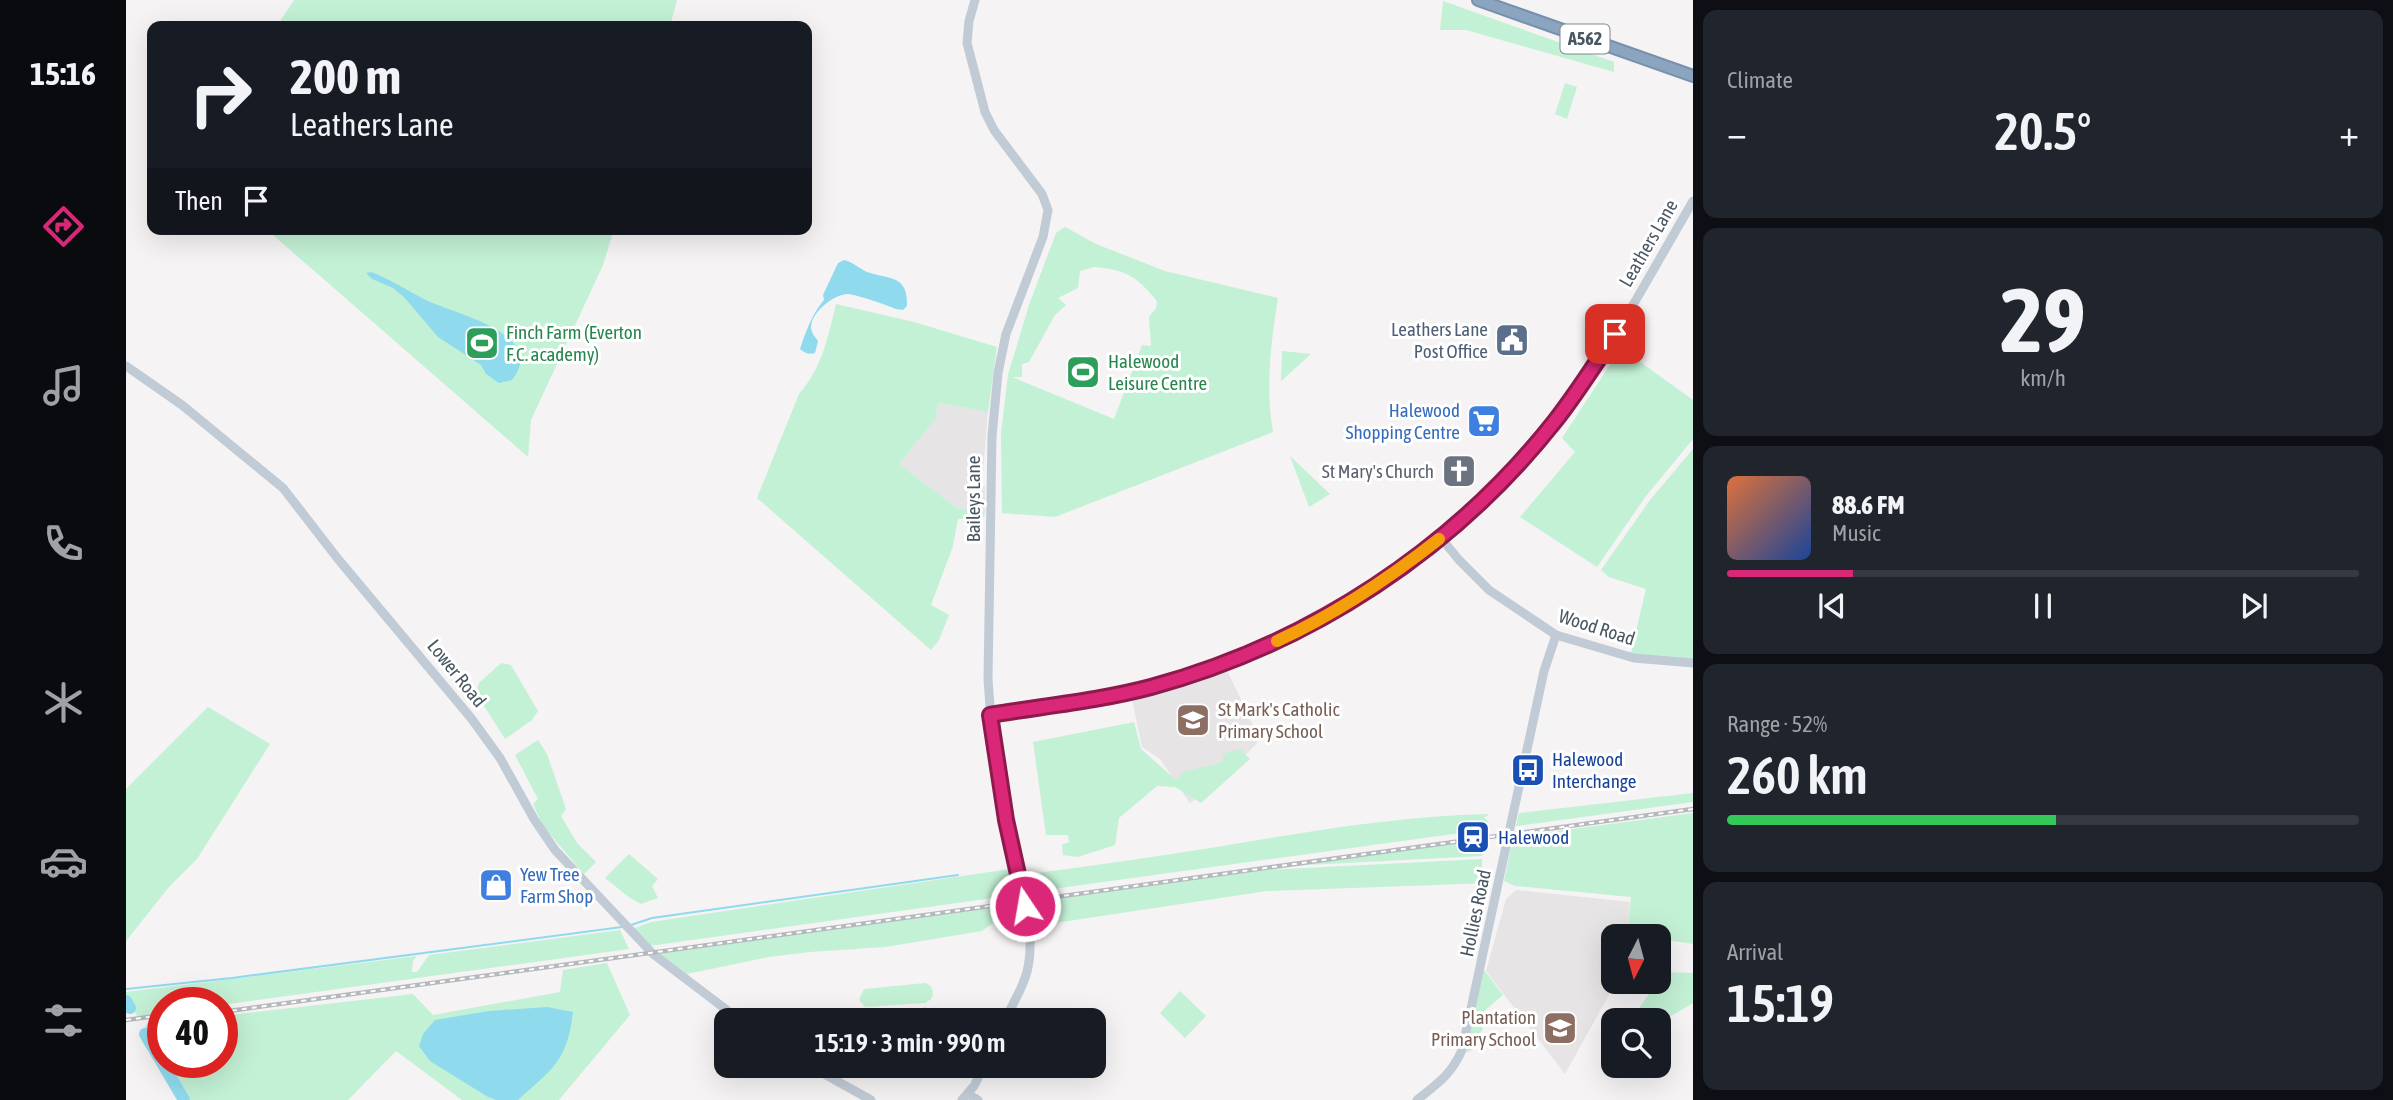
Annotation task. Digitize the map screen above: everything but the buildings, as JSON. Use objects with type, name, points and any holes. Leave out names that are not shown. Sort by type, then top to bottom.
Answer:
[{"type":"highway","name":"A562","points":[[1478,0],[1693,76]]},
{"type":"street","name":"Baileys Lane","points":[[975,0],[967,43],[985,112],[994,130],[1042,194],[1048,210],[1043,237],[1006,334],[998,373],[992,436],[988,679],[990,715],[1030,944],[1030,958],[1024,979],[1011,1008]]},
{"type":"street","name":"Leathers Lane","points":[[990,715],[1116,696],[1240,657],[1328,615],[1397,572],[1441,538],[1500,483],[1568,404],[1615,334],[1693,201]]},
{"type":"street","name":"Lower Road","points":[[126,366],[182,405],[283,488],[338,559],[399,629],[479,729],[500,758],[546,839],[621,922],[666,966],[724,1008]]},
{"type":"street","name":"Wood Road","points":[[1441,538],[1489,590],[1556,635],[1634,658],[1693,663]]},
{"type":"street","name":"Hollies Road","points":[[1417,1100],[1446,1077],[1462,1050],[1544,671],[1556,635]]},
{"type":"street","points":[[832,1078],[871,1100]]},
{"type":"street","points":[[977,1078],[965,1097],[978,1100]]},
{"type":"shaded area","points":[[938,403],[988,412],[982,486],[985,486],[985,511],[957,508],[899,464],[936,418]]},
{"type":"shaded area","name":"St Mark's Catholic Primary School","points":[[1227,670],[1260,740],[1230,771],[1190,803],[1160,759],[1142,747],[1132,699]]},
{"type":"shaded area","name":"Plantation Primary School","points":[[1516,890],[1630,902],[1628,924],[1601,924],[1601,994],[1609,994],[1565,1074],[1486,971],[1506,899]]},
{"type":"green space","points":[[294,0],[677,0],[671,21],[280,21]]},
{"type":"green space","points":[[1443,1],[1614,62],[1614,72],[1466,30],[1440,30]]},
{"type":"green space","points":[[1565,83],[1577,87],[1567,119],[1555,114]]},
{"type":"green space","points":[[1065,227],[1096,244],[1165,271],[1278,298],[1269,381],[1273,432],[1055,517],[1002,513],[1001,433],[1008,375],[1029,305],[1056,233]],"holes":[[[1094,267],[1123,272],[1137,280],[1157,301],[1156,308],[1149,317],[1151,346],[1142,345],[1114,419],[1012,377],[1022,377],[1022,364],[1029,362],[1055,315],[1066,305],[1058,298],[1078,288],[1080,271]]]},
{"type":"green space","name":"Finch Farm (Everton F.C. academy)","points":[[273,235],[612,235],[603,265],[531,420],[528,457]]},
{"type":"green space","points":[[836,304],[914,322],[997,347],[988,412],[938,403],[936,418],[899,464],[957,508],[985,511],[984,517],[958,519],[953,546],[931,605],[949,615],[939,640],[931,650],[757,498],[799,394],[819,363]]},
{"type":"green space","points":[[1621,348],[1693,400],[1693,439],[1646,496],[1597,567],[1520,517],[1575,452],[1562,438]]},
{"type":"green space","points":[[1282,351],[1311,354],[1281,381]]},
{"type":"green space","points":[[1693,449],[1693,663],[1630,657],[1646,589],[1609,577],[1601,570],[1650,500]]},
{"type":"green space","points":[[1290,456],[1330,494],[1309,507]]},
{"type":"green space","points":[[501,663],[511,665],[538,711],[532,720],[505,739],[476,693],[479,683]]},
{"type":"green space","points":[[208,707],[270,744],[197,859],[169,887],[126,941],[126,789]]},
{"type":"green space","points":[[1134,722],[1141,749],[1176,780],[1184,772],[1223,762],[1223,754],[1240,749],[1250,759],[1201,803],[1175,787],[1157,786],[1119,818],[1115,845],[1078,857],[1063,855],[1062,845],[1069,842],[1068,835],[1046,835],[1033,742]]},
{"type":"green space","points":[[538,740],[547,754],[566,809],[561,816],[577,843],[596,862],[584,874],[543,826],[533,804],[538,799],[515,755]]},
{"type":"green space","points":[[1693,793],[1693,802],[1516,826],[1519,813]]},
{"type":"green space","points":[[1693,813],[1693,944],[1671,941],[1671,924],[1628,924],[1631,897],[1515,886],[1504,881],[1512,842],[1535,834]]},
{"type":"green space","points":[[1489,814],[1484,818],[1488,821],[1482,830],[1031,892],[1028,879],[1037,873],[1355,825]]},
{"type":"green space","points":[[1470,842],[1483,849],[1482,856],[1287,866]]},
{"type":"green space","points":[[629,854],[658,879],[652,886],[658,898],[641,904],[605,878]]},
{"type":"green space","points":[[1482,859],[1482,869],[1490,871],[1488,883],[1267,891],[1035,926],[1031,902],[1263,870]]},
{"type":"green space","points":[[1010,869],[1014,895],[649,946],[632,929],[651,922]]},
{"type":"green space","points":[[1017,904],[1019,911],[997,920],[982,931],[885,947],[769,957],[687,974],[658,954]]},
{"type":"green space","points":[[620,930],[629,949],[238,1003],[238,987],[166,987],[417,956],[413,961],[412,972],[417,972],[429,955]]},
{"type":"green space","points":[[607,963],[630,1015],[559,1100],[462,1100],[396,1051],[348,1100],[184,1100],[171,1078],[238,1078],[238,1014],[413,994],[433,1015],[560,992],[563,970]]},
{"type":"green space","points":[[1481,966],[1503,995],[1483,1012],[1485,1017],[1480,1022],[1483,1029],[1478,1036],[1481,1041],[1469,1052],[1462,1050]]},
{"type":"green space","points":[[1671,972],[1693,973],[1693,1003],[1671,1016],[1671,1008],[1639,1008],[1649,994],[1671,994]]},
{"type":"green space","points":[[925,983],[931,987],[933,994],[925,1003],[865,1007],[859,1000],[864,989]]},
{"type":"green space","points":[[147,989],[147,1016],[138,1017],[126,998],[126,992]]},
{"type":"green space","points":[[1180,991],[1206,1016],[1185,1038],[1160,1013]]},
{"type":"water","points":[[844,260],[866,272],[897,280],[905,289],[907,306],[903,310],[896,309],[847,294],[834,298],[816,313],[813,319],[812,332],[818,341],[815,353],[807,353],[800,349],[807,330],[816,310],[824,300],[823,295],[838,263]]},
{"type":"water","points":[[371,272],[424,299],[492,327],[508,337],[518,349],[520,364],[512,380],[499,383],[486,374],[481,365],[438,337],[404,297],[366,273]]},
{"type":"water","points":[[547,1007],[573,1012],[567,1042],[556,1063],[518,1100],[496,1100],[488,1097],[430,1061],[419,1046],[423,1034],[435,1020],[489,1011]]},
{"type":"waterway","points":[[631,925],[652,918],[958,875]]},
{"type":"waterway","points":[[126,989],[232,978],[622,927]]},
{"type":"waterway","points":[[126,1001],[130,1008]]},
{"type":"waterway","points":[[145,1034],[184,1100]]},
{"type":"railway","points":[[238,1010],[1693,809]]},
{"type":"railway","points":[[126,1020],[147,1017]]},
{"type":"slow traffic","points":[[1277,641],[1359,596],[1397,572],[1439,539]]},
{"type":"place","name":"Leathers Lane Post Office","points":[[1512,340]]},
{"type":"place","name":"Finch Farm (Everton F.C. academy)","points":[[482,343]]},
{"type":"place","name":"Halewood Leisure Centre","points":[[1083,372]]},
{"type":"place","name":"Halewood Shopping Centre","points":[[1484,421]]},
{"type":"place","name":"St Mary's Church","points":[[1459,471]]},
{"type":"place","name":"St Mark's Catholic Primary School","points":[[1193,720]]},
{"type":"place","name":"Halewood Interchange","points":[[1528,770]]},
{"type":"place","name":"Halewood","points":[[1473,837]]},
{"type":"place","name":"Yew Tree Farm Shop","points":[[496,885]]},
{"type":"place","name":"Plantation Primary School","points":[[1560,1028]]},
{"type":"route","points":[[1025,906],[1006,820],[990,715],[1105,698],[1194,674],[1290,635],[1359,596],[1397,572],[1441,538],[1500,483],[1555,422],[1615,334]]}]
